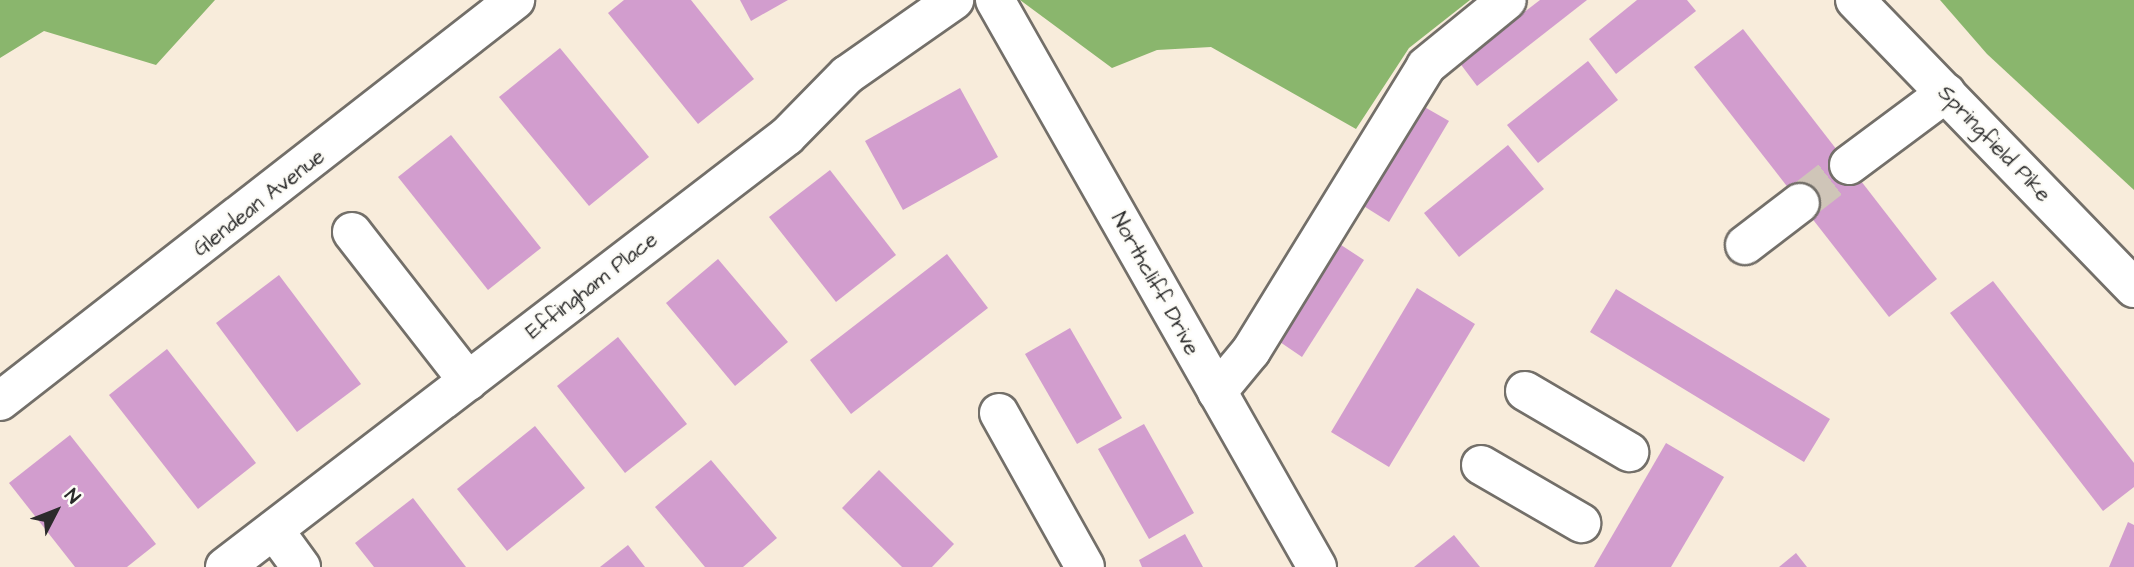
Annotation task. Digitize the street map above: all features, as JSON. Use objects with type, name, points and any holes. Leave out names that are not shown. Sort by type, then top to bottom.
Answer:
[{"type":"street","name":"Glendean Avenue","points":[[0,401],[515,0]]},
{"type":"street","name":"Effingham Place","points":[[225,567],[787,136],[847,75],[954,0]]},
{"type":"street","name":"Northcliff Drive","points":[[995,0],[1317,567]]},
{"type":"street","points":[[1217,392],[1251,351],[1426,66],[1507,0]]},
{"type":"street","name":"Springfield Pike","points":[[1854,0],[2134,288]]},
{"type":"street","points":[[1849,165],[1946,93]]},
{"type":"street","points":[[1745,245],[1800,204]]},
{"type":"street","points":[[352,232],[468,382]]},
{"type":"street","points":[[1525,391],[1629,452]]},
{"type":"street","points":[[999,413],[1085,567]]},
{"type":"street","points":[[1482,465],[1581,523]]},
{"type":"street","points":[[274,530],[301,567]]},
{"type":"green space","points":[[0,0],[215,0],[156,65],[44,31],[0,58]]},
{"type":"green space","points":[[1020,0],[1470,0],[1409,48],[1356,129],[1211,47],[1157,50],[1112,68]]},
{"type":"green space","points":[[1940,0],[2134,0],[2134,190],[1987,54]]},
{"type":"building","points":[[624,0],[691,0],[754,79],[698,124],[608,13]]},
{"type":"building","points":[[740,0],[788,0],[751,21]]},
{"type":"building","points":[[1540,0],[1587,0],[1477,86],[1459,62]]},
{"type":"building","points":[[1637,0],[1687,0],[1696,11],[1616,74],[1589,39]]},
{"type":"building","points":[[1743,29],[1937,279],[1889,317],[1694,67]]},
{"type":"building","points":[[560,48],[649,157],[589,206],[499,97]]},
{"type":"building","points":[[1588,61],[1618,100],[1538,163],[1507,125]]},
{"type":"building","points":[[960,88],[998,157],[903,210],[865,141]]},
{"type":"building","points":[[1421,105],[1449,121],[1389,222],[1362,205]]},
{"type":"building","points":[[451,135],[541,248],[488,290],[398,177]]},
{"type":"building","points":[[1508,145],[1544,189],[1459,257],[1424,213]]},
{"type":"building","points":[[830,170],[896,255],[836,302],[769,217]]},
{"type":"building","points":[[1338,243],[1364,260],[1302,357],[1277,340]]},
{"type":"building","points":[[947,254],[988,308],[851,414],[810,360]]},
{"type":"building","points":[[718,259],[788,342],[735,386],[666,303]]},
{"type":"building","points":[[279,275],[361,384],[297,432],[216,323]]},
{"type":"building","points":[[1993,281],[2134,463],[2134,487],[2103,511],[1950,313]]},
{"type":"building","points":[[1417,288],[1475,324],[1389,467],[1331,432]]},
{"type":"building","points":[[1616,289],[1830,419],[1804,462],[1590,332]]},
{"type":"building","points":[[1070,328],[1122,418],[1077,444],[1025,354]]},
{"type":"building","points":[[618,337],[687,424],[625,473],[557,386]]},
{"type":"building","points":[[167,349],[256,463],[198,509],[109,395]]},
{"type":"building","points":[[1144,424],[1194,513],[1149,539],[1098,449]]},
{"type":"building","points":[[535,426],[585,488],[507,551],[457,489]]},
{"type":"building","points":[[70,435],[156,544],[127,567],[75,567],[9,483]]},
{"type":"building","points":[[1666,443],[1724,477],[1671,567],[1594,567]]},
{"type":"building","points":[[711,460],[777,538],[743,567],[705,567],[655,507]]},
{"type":"building","points":[[879,470],[954,544],[932,567],[902,567],[842,508]]},
{"type":"building","points":[[413,498],[466,567],[374,567],[355,543]]},
{"type":"building","points":[[2128,522],[2134,525],[2134,567],[2109,567]]},
{"type":"building","points":[[1185,534],[1203,567],[1142,567],[1139,560]]},
{"type":"building","points":[[1454,535],[1480,567],[1414,567]]},
{"type":"building","points":[[628,545],[645,567],[600,567]]},
{"type":"building","points":[[1796,553],[1807,567],[1779,567]]},
{"type":"tunnel","points":[[1800,203],[1849,165]]}]
